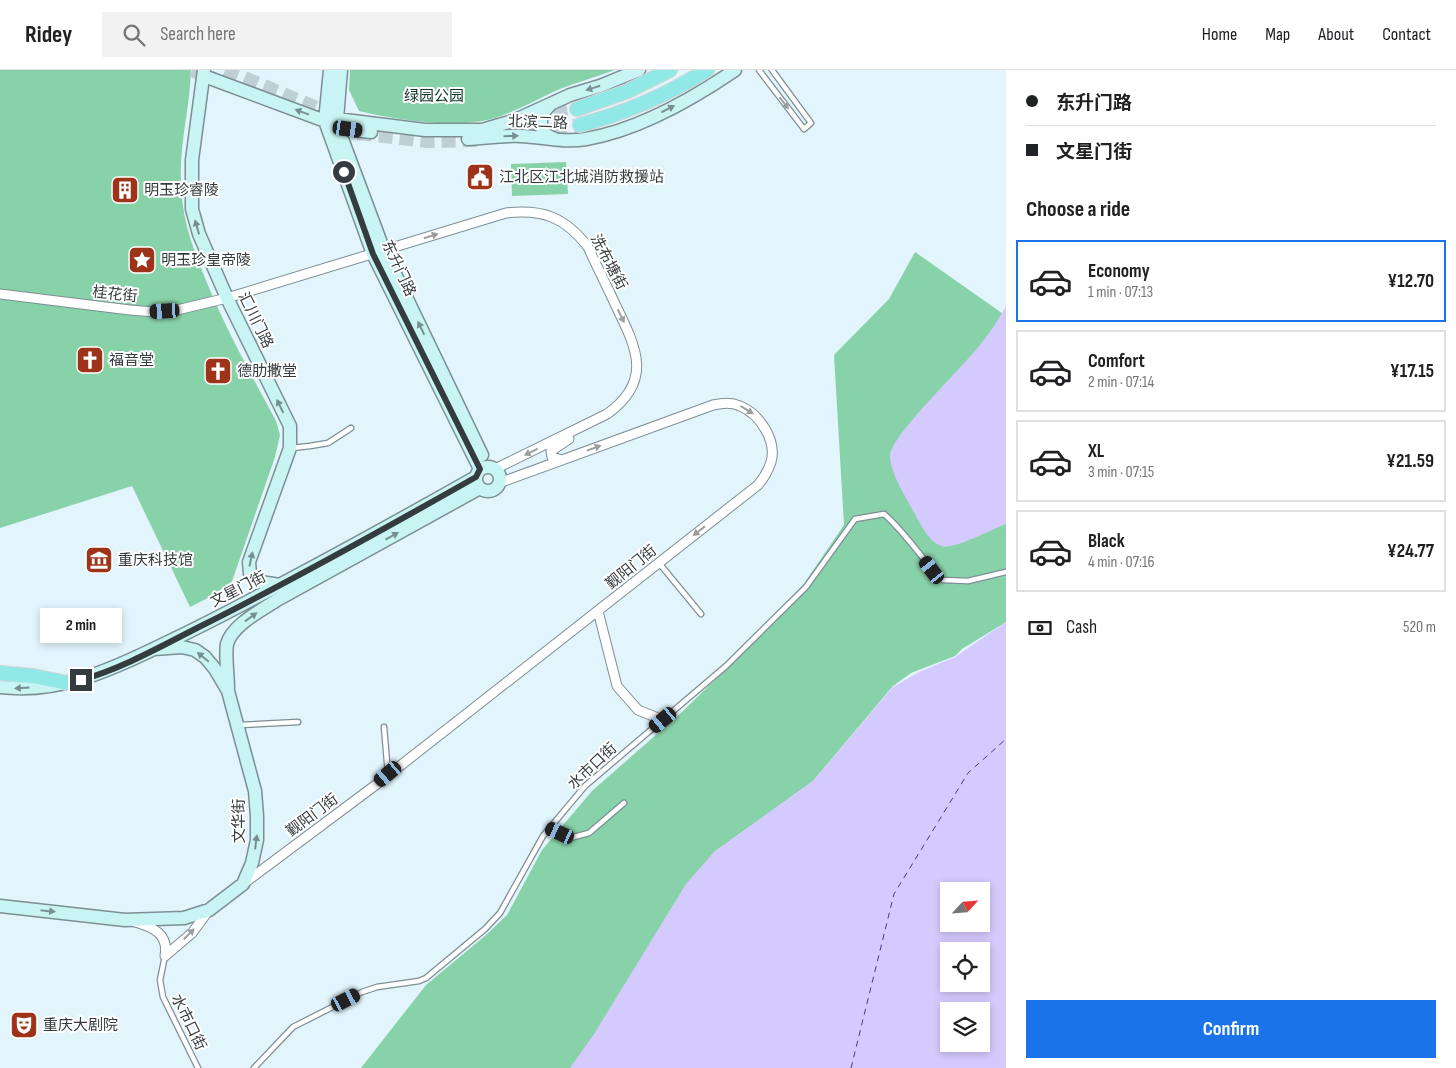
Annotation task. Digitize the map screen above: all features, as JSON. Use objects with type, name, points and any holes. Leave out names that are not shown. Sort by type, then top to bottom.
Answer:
[{"type":"main road","name":"北滨二路","points":[[576,109],[628,91],[670,70]]},
{"type":"main road","name":"北滨二路","points":[[580,125],[607,118],[658,98],[707,70]]},
{"type":"main road","points":[[0,673],[32,676],[67,683]]},
{"type":"street","name":"东升门路","points":[[330,70],[334,122],[379,252],[484,474],[500,476],[499,483]]},
{"type":"street","name":"东升门路","points":[[334,122],[341,70]]},
{"type":"street","name":"北滨二路","points":[[334,122],[425,130],[482,130],[521,118],[551,104],[639,70]]},
{"type":"street","name":"北滨二路","points":[[204,73],[334,122],[428,138],[519,136],[561,141],[594,137],[639,123],[700,92],[735,70]]},
{"type":"street","name":"汇川门路","points":[[204,73],[192,160],[192,209],[199,234],[227,298],[290,426],[290,448],[249,562],[250,574],[260,582],[280,585]]},
{"type":"street","points":[[551,104],[541,117],[542,127],[546,134],[561,141]]},
{"type":"street","name":"洗布塘街","points":[[227,298],[506,213],[539,212],[566,224],[578,234],[588,247],[632,338],[637,357],[637,374],[630,392],[618,406],[586,425],[484,474]]},
{"type":"street","name":"桂花街","points":[[0,294],[154,312],[177,310],[227,298]]},
{"type":"street","name":"觐阳门街","points":[[243,884],[388,774],[758,486],[772,460],[772,444],[764,427],[753,413],[740,406],[726,403],[714,405],[499,483]]},
{"type":"street","points":[[562,460],[552,457],[551,451],[586,425]]},
{"type":"street","points":[[484,474],[483,490],[491,491],[499,483]]},
{"type":"street","name":"文星门街","points":[[0,687],[16,689],[67,683],[94,676],[154,649],[280,585],[484,474]]},
{"type":"street","name":"文星门街","points":[[228,691],[227,644],[236,629],[277,600],[484,474]]},
{"type":"street","points":[[598,611],[618,686],[638,710],[663,720]]},
{"type":"street","name":"文华街","points":[[0,906],[125,920],[184,918],[210,910],[243,884],[252,863],[257,840],[258,816],[255,791],[228,691],[205,656],[195,650],[182,646],[154,649]]},
{"type":"street","points":[[165,956],[192,933],[210,910]]},
{"type":"street","points":[[125,920],[150,926],[158,932],[166,947],[165,956]]},
{"type":"lane","points":[[759,70],[804,128],[811,123],[772,70]]},
{"type":"lane","points":[[290,448],[328,443],[351,428]]},
{"type":"lane","name":"水市口街","points":[[254,1068],[293,1027],[362,992],[377,987],[419,981],[426,978],[485,929],[500,913],[543,836],[585,786],[726,666],[806,586],[856,520],[884,514],[899,528],[932,570],[943,580],[968,581],[1006,572]]},
{"type":"lane","points":[[658,562],[701,614]]},
{"type":"lane","points":[[238,725],[298,722]]},
{"type":"lane","points":[[384,727],[388,774]]},
{"type":"lane","points":[[550,829],[570,838],[589,833],[624,803]]},
{"type":"lane","name":"水市口街","points":[[165,956],[160,980],[163,997],[198,1068]]},
{"type":"green space","points":[[0,70],[191,70],[181,169],[183,209],[188,232],[221,315],[276,421],[280,435],[275,457],[230,587],[190,607],[132,486],[0,528]]},
{"type":"green space","name":"绿园公园","points":[[350,70],[615,70],[561,89],[501,116],[467,123],[436,123],[405,120],[359,111],[349,90]]},
{"type":"green space","points":[[566,162],[568,194],[512,196],[511,164]]},
{"type":"green space","points":[[915,252],[1006,316],[1006,622],[962,649],[955,656],[911,673],[893,686],[813,781],[714,852],[704,887],[582,1068],[361,1068],[426,985],[507,915],[542,850],[592,791],[682,712],[728,667],[803,585],[844,525],[834,355],[889,299]]},
{"type":"shaded area","points":[[1006,306],[1006,524],[964,542],[942,546],[930,538],[917,518],[896,479],[890,456],[903,432],[974,352]]},
{"type":"shaded area","points":[[1006,622],[1006,1068],[570,1068],[594,1034],[686,884],[714,852],[813,781],[893,687],[919,672],[955,657]]},
{"type":"ferry route","points":[[851,1068],[894,894],[968,773],[1006,739]]},
{"type":"tunnel","points":[[192,70],[214,79]]},
{"type":"tunnel","points":[[225,70],[336,116]]},
{"type":"tunnel","points":[[533,117],[577,109]]},
{"type":"tunnel","points":[[532,133],[580,125]]},
{"type":"tunnel","points":[[358,133],[427,141],[481,140]]},
{"type":"place","name":"江北区江北城消防救援站","points":[[480,177]]},
{"type":"place","name":"明玉珍睿陵","points":[[125,190]]},
{"type":"place","name":"明玉珍皇帝陵","points":[[142,260]]},
{"type":"place","name":"福音堂","points":[[90,360]]},
{"type":"place","name":"德肋撒堂","points":[[218,371]]},
{"type":"place","name":"重庆科技馆","points":[[99,560]]},
{"type":"place","name":"重庆大剧院","points":[[24,1025]]},
{"type":"route","points":[[81,680],[124,664],[225,614],[349,549],[476,477],[480,469],[373,254],[344,172]]}]
